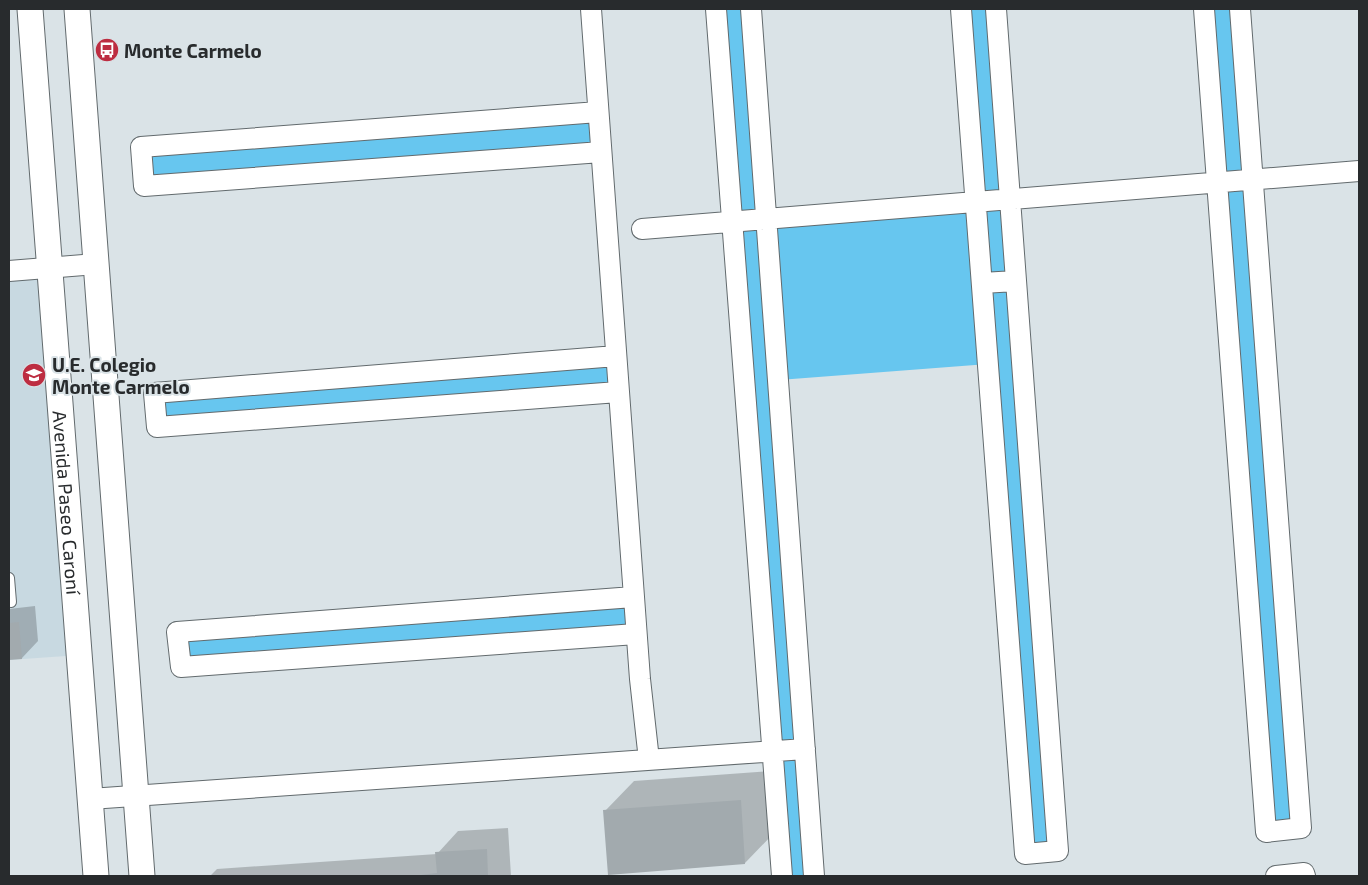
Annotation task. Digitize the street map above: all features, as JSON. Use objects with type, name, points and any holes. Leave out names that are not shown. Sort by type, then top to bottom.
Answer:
[{"type":"street","name":"Avenida Paseo Caroní","points":[[30,9],[96,876]]},
{"type":"street","points":[[77,9],[142,876]]},
{"type":"street","points":[[591,9],[636,634],[649,760]]},
{"type":"street","points":[[716,9],[782,876]]},
{"type":"street","points":[[751,9],[814,876]]},
{"type":"street","points":[[961,9],[1024,854],[1058,851],[996,9]]},
{"type":"street","points":[[1204,9],[1266,832],[1301,828],[1240,9]]},
{"type":"street","points":[[598,112],[141,147],[144,186],[601,152]]},
{"type":"street","points":[[642,229],[1359,171]]},
{"type":"street","points":[[9,271],[96,264]]},
{"type":"street","points":[[982,283],[1016,281]]},
{"type":"street","points":[[616,356],[154,392],[157,428],[618,392]]},
{"type":"street","points":[[634,597],[177,632],[181,667],[636,634]]},
{"type":"street","points":[[90,799],[805,749]]},
{"type":"street","points":[[1276,876],[1304,874],[1304,876]]},
{"type":"lane","points":[[9,578],[11,602],[9,600]]},
{"type":"shaded area","points":[[716,9],[751,9],[767,218],[976,202],[961,9],[996,9],[1058,851],[1025,854],[988,364],[779,380],[814,876],[782,876]]},
{"type":"shaded area","points":[[1204,9],[1240,9],[1301,828],[1266,832]]},
{"type":"shaded area","points":[[598,112],[601,152],[144,186],[141,147]]},
{"type":"shaded area","name":"U.E. Colegio Monte Carmelo","points":[[50,268],[80,655],[9,660],[9,271]]},
{"type":"shaded area","points":[[616,356],[618,392],[157,427],[154,393]]},
{"type":"shaded area","points":[[633,597],[636,634],[181,667],[177,632]]},
{"type":"building","points":[[19,622],[22,659],[9,660],[9,623]]},
{"type":"building","points":[[741,800],[745,864],[608,875],[603,810]]},
{"type":"building","points":[[487,849],[488,876],[413,876],[437,873],[435,852]]},
{"type":"place","name":"Monte Carmelo","points":[[107,50]]},
{"type":"place","name":"U.E. Colegio Monte Carmelo","points":[[34,375]]}]
